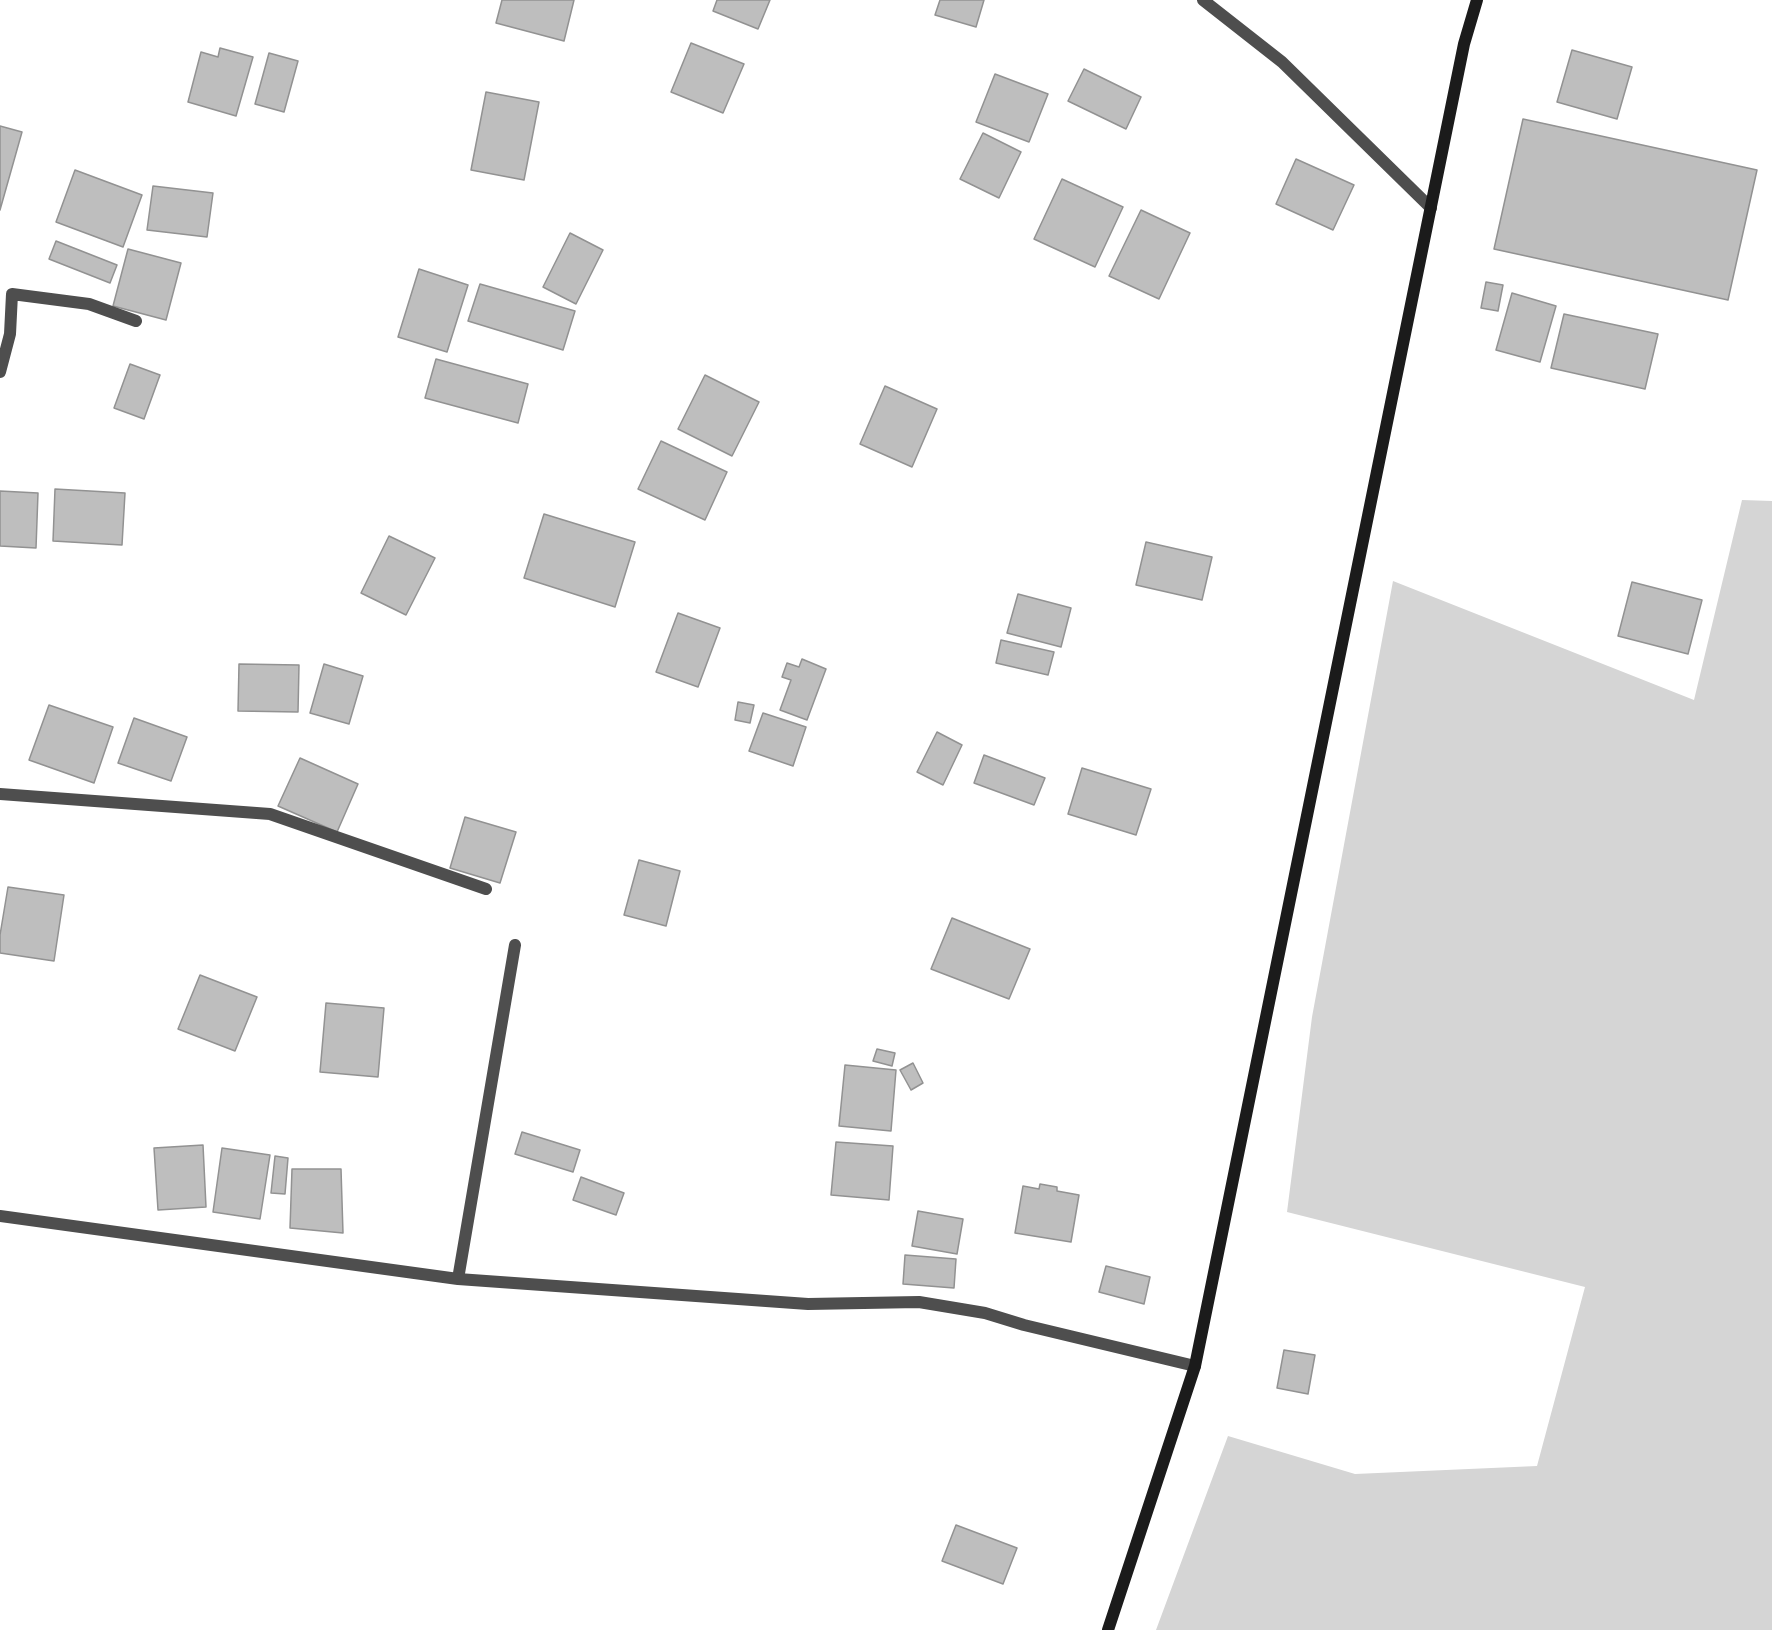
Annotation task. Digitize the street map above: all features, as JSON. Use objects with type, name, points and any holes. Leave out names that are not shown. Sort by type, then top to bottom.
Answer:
[{"type":"main road","points":[[1108,1630],[1194,1366],[1464,44],[1477,0]]},
{"type":"street","points":[[1203,0],[1282,62],[1431,208]]},
{"type":"street","points":[[0,372],[10,334],[6,294],[88,304],[136,321]]},
{"type":"street","points":[[0,794],[270,814],[486,889]]},
{"type":"street","points":[[458,1279],[515,945]]},
{"type":"street","points":[[0,1216],[458,1279],[808,1304],[919,1302],[985,1313],[1024,1325],[1194,1366]]},
{"type":"shaded area","points":[[1742,500],[1772,501],[1772,1630],[1156,1630],[1228,1436],[1355,1474],[1537,1466],[1585,1287],[1287,1212],[1312,1017],[1393,581],[1694,700]]},
{"type":"building","points":[[502,0],[574,0],[564,41],[496,23]]},
{"type":"building","points":[[717,0],[770,0],[758,29],[713,11]]},
{"type":"building","points":[[940,0],[984,0],[976,27],[935,15]]},
{"type":"building","points":[[691,43],[744,64],[723,113],[671,92]]},
{"type":"building","points":[[220,48],[253,57],[236,116],[188,102],[201,52],[218,57]]},
{"type":"building","points":[[1572,50],[1632,67],[1617,119],[1557,102]]},
{"type":"building","points":[[269,53],[298,61],[284,112],[255,104]]},
{"type":"building","points":[[1084,69],[1141,97],[1126,129],[1068,101]]},
{"type":"building","points":[[995,74],[1048,94],[1029,142],[976,122]]},
{"type":"building","points":[[486,92],[539,102],[524,180],[471,170]]},
{"type":"building","points":[[1523,119],[1757,170],[1728,300],[1494,249]]},
{"type":"building","points":[[0,126],[22,132],[0,210]]},
{"type":"building","points":[[983,133],[1021,152],[999,198],[960,179]]},
{"type":"building","points":[[1296,159],[1354,185],[1333,230],[1276,204]]},
{"type":"building","points":[[75,170],[142,195],[123,247],[56,222]]},
{"type":"building","points":[[1062,179],[1123,207],[1095,267],[1034,239]]},
{"type":"building","points":[[153,186],[213,193],[207,237],[147,230]]},
{"type":"building","points":[[1141,210],[1190,233],[1159,299],[1109,276]]},
{"type":"building","points":[[570,233],[603,250],[576,304],[543,287]]},
{"type":"building","points":[[56,241],[117,265],[110,283],[49,259]]},
{"type":"building","points":[[128,249],[181,263],[166,320],[113,306]]},
{"type":"building","points":[[419,269],[468,285],[447,352],[398,337]]},
{"type":"building","points":[[1486,282],[1503,285],[1498,311],[1481,308]]},
{"type":"building","points":[[480,284],[575,311],[563,350],[468,321]]},
{"type":"building","points":[[1512,293],[1556,306],[1540,362],[1496,350]]},
{"type":"building","points":[[1564,314],[1658,334],[1645,389],[1551,368]]},
{"type":"building","points":[[436,359],[528,384],[518,423],[425,398]]},
{"type":"building","points":[[130,364],[160,375],[144,419],[114,408]]},
{"type":"building","points":[[705,375],[759,402],[732,456],[678,429]]},
{"type":"building","points":[[885,386],[937,409],[912,467],[860,444]]},
{"type":"building","points":[[661,441],[727,472],[705,520],[638,489]]},
{"type":"building","points":[[55,489],[125,493],[122,545],[53,541]]},
{"type":"building","points":[[0,491],[38,493],[36,548],[0,546]]},
{"type":"building","points":[[544,514],[635,542],[615,607],[524,578]]},
{"type":"building","points":[[389,536],[435,558],[406,615],[361,593]]},
{"type":"building","points":[[1146,542],[1212,557],[1202,600],[1136,585]]},
{"type":"building","points":[[1632,582],[1702,600],[1688,654],[1618,636]]},
{"type":"building","points":[[1018,594],[1071,608],[1061,647],[1007,633]]},
{"type":"building","points":[[678,613],[720,628],[698,687],[656,672]]},
{"type":"building","points":[[1001,640],[1054,652],[1048,675],[996,663]]},
{"type":"building","points":[[802,659],[826,669],[807,720],[780,710],[791,680],[782,677],[787,663],[799,667]]},
{"type":"building","points":[[239,664],[299,665],[298,712],[238,711]]},
{"type":"building","points":[[324,664],[363,676],[349,724],[310,713]]},
{"type":"building","points":[[738,702],[754,705],[750,723],[735,720]]},
{"type":"building","points":[[49,705],[113,727],[94,783],[29,760]]},
{"type":"building","points":[[763,713],[806,727],[793,766],[749,751]]},
{"type":"building","points":[[134,718],[187,737],[171,781],[118,763]]},
{"type":"building","points":[[937,732],[962,745],[943,785],[917,772]]},
{"type":"building","points":[[984,755],[1045,778],[1034,805],[974,783]]},
{"type":"building","points":[[300,758],[358,784],[337,832],[278,806]]},
{"type":"building","points":[[1082,768],[1151,789],[1136,835],[1068,814]]},
{"type":"building","points":[[465,817],[516,832],[500,883],[450,868]]},
{"type":"building","points":[[639,860],[680,871],[666,926],[624,915]]},
{"type":"building","points":[[8,887],[64,895],[54,961],[0,953],[0,935]]},
{"type":"building","points":[[952,918],[1030,949],[1009,999],[931,969]]},
{"type":"building","points":[[200,975],[257,997],[235,1051],[178,1029]]},
{"type":"building","points":[[326,1003],[384,1008],[378,1077],[320,1072]]},
{"type":"building","points":[[877,1049],[895,1053],[892,1066],[873,1061]]},
{"type":"building","points":[[913,1063],[923,1083],[911,1090],[900,1070]]},
{"type":"building","points":[[845,1065],[896,1070],[891,1131],[839,1126]]},
{"type":"building","points":[[522,1132],[580,1150],[573,1172],[515,1154]]},
{"type":"building","points":[[836,1142],[893,1146],[889,1200],[831,1195]]},
{"type":"building","points":[[203,1145],[206,1207],[158,1210],[154,1148]]},
{"type":"building","points":[[222,1148],[270,1155],[260,1219],[213,1212]]},
{"type":"building","points":[[275,1156],[288,1158],[285,1194],[271,1193]]},
{"type":"building","points":[[292,1169],[341,1169],[343,1233],[290,1228]]},
{"type":"building","points":[[581,1177],[624,1193],[616,1215],[573,1200]]},
{"type":"building","points":[[1040,1184],[1057,1187],[1057,1191],[1079,1195],[1071,1242],[1015,1233],[1023,1186],[1039,1189]]},
{"type":"building","points":[[918,1211],[963,1219],[957,1254],[912,1246]]},
{"type":"building","points":[[905,1255],[956,1259],[954,1288],[903,1284]]},
{"type":"building","points":[[1106,1266],[1150,1277],[1144,1304],[1099,1292]]},
{"type":"building","points":[[1284,1350],[1315,1355],[1308,1394],[1277,1388]]},
{"type":"building","points":[[956,1525],[1017,1548],[1003,1584],[942,1561]]}]
